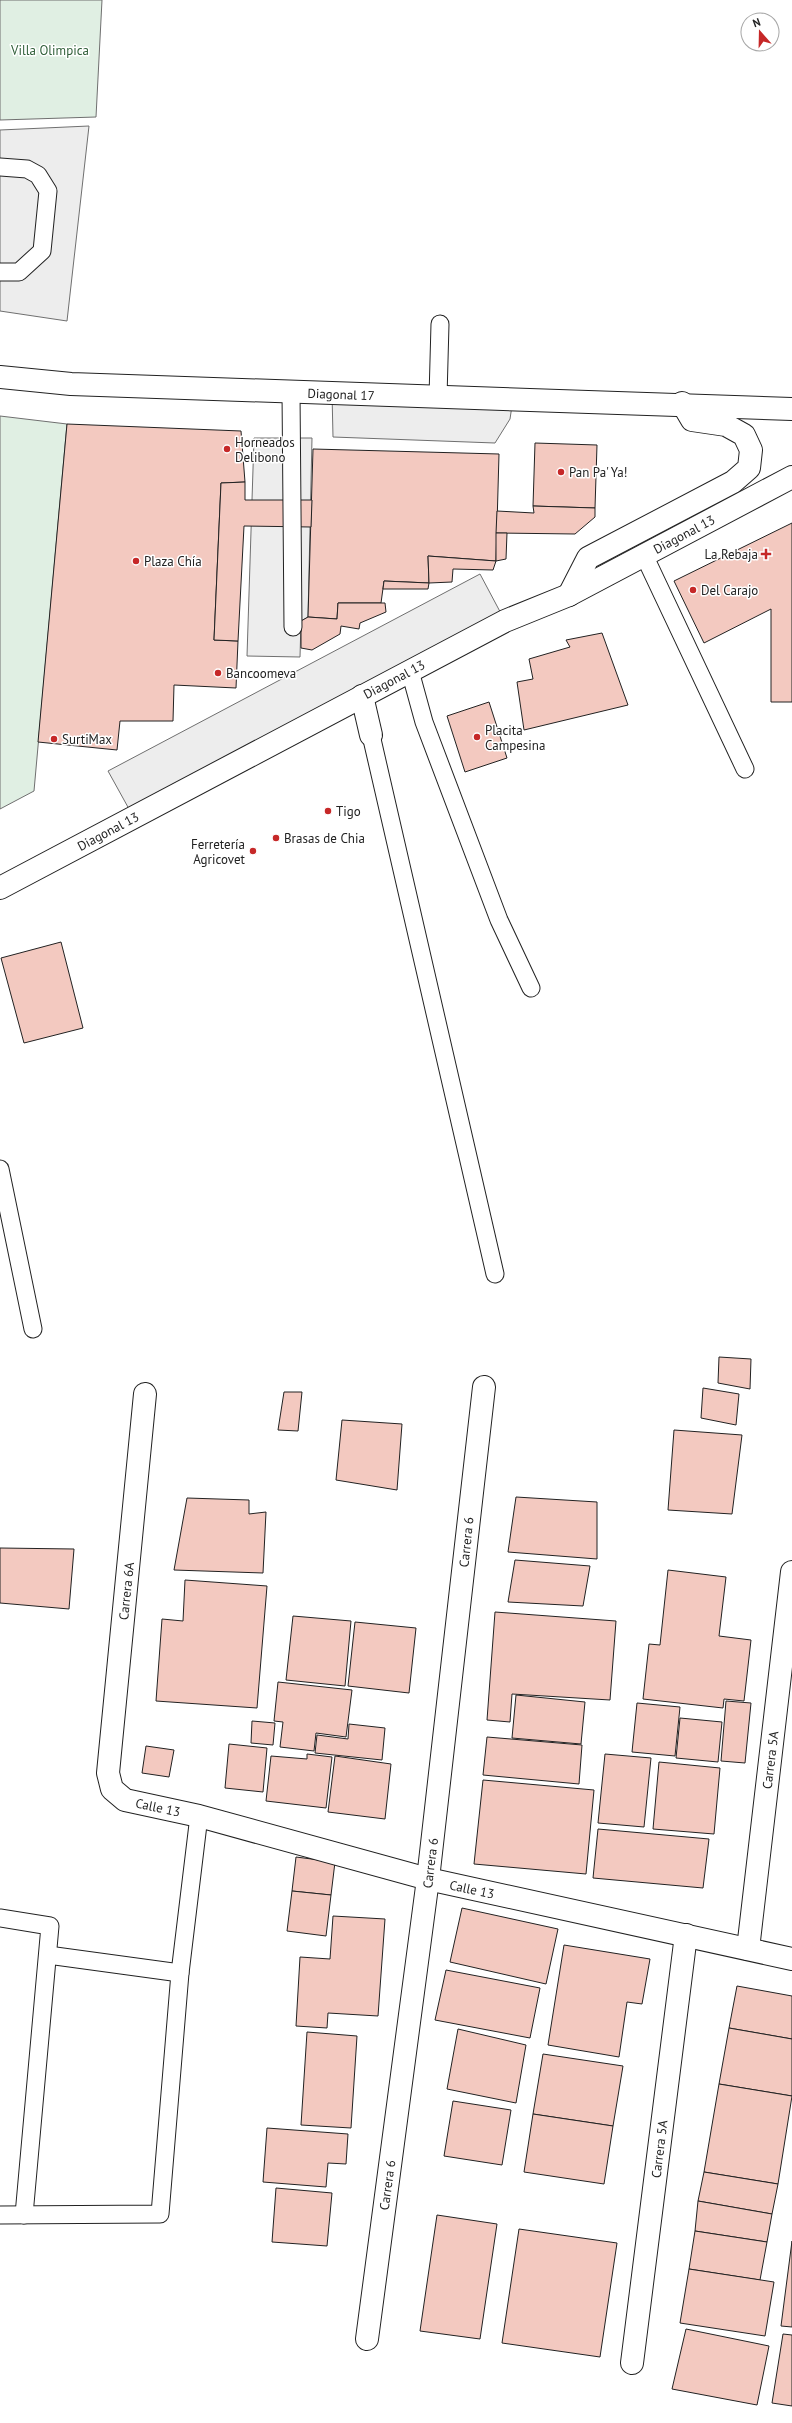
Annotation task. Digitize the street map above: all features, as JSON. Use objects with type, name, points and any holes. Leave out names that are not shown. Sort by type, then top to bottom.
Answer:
[{"type":"street","name":"Diagonal 17","points":[[0,377],[71,384],[438,397],[682,403]]},
{"type":"street","points":[[682,403],[792,408]]},
{"type":"street","points":[[570,595],[588,558],[734,482],[749,468],[751,450],[744,435],[726,425],[692,420],[682,403]]},
{"type":"street","name":"Diagonal 13","points":[[0,888],[505,621],[570,595],[792,477]]},
{"type":"street","points":[[362,696],[371,734]]},
{"type":"street","name":"Carrera 6","points":[[367,2339],[428,1879],[484,1387]]},
{"type":"street","name":"Carrera 6A","points":[[112,1789],[108,1773],[145,1394]]},
{"type":"street","name":"Carrera 5A","points":[[748,1949],[792,1572]]},
{"type":"street","name":"Calle 13","points":[[112,1789],[125,1800],[199,1816],[428,1879],[792,1959]]},
{"type":"street","name":"Carrera 5A","points":[[632,2363],[686,1935]]},
{"type":"lane","points":[[0,167],[27,169],[38,175],[48,191],[42,251],[19,272],[0,272]]},
{"type":"lane","points":[[438,397],[440,324]]},
{"type":"lane","points":[[291,392],[293,627]]},
{"type":"lane","points":[[644,555],[745,769]]},
{"type":"lane","points":[[410,671],[424,722],[499,920],[531,988]]},
{"type":"lane","points":[[371,734],[495,1274]]},
{"type":"lane","points":[[0,1169],[33,1329]]},
{"type":"lane","points":[[0,2215],[160,2214],[180,1973],[199,1816]]},
{"type":"lane","points":[[0,1918],[50,1926],[24,2215]]},
{"type":"lane","points":[[48,1955],[180,1973]]},
{"type":"green space","name":"Villa Olimpica","points":[[0,0],[102,0],[96,117],[0,120]]},
{"type":"green space","points":[[0,416],[67,424],[34,791],[0,809]]},
{"type":"shaded area","points":[[89,126],[67,321],[0,311],[0,130]]},
{"type":"shaded area","points":[[332,393],[513,399],[510,419],[495,443],[333,437]]},
{"type":"shaded area","points":[[254,438],[312,438],[308,617],[301,621],[300,657],[247,656]]},
{"type":"shaded area","points":[[480,574],[505,621],[134,818],[108,771]]},
{"type":"building","name":"Plaza Chía","points":[[67,424],[241,431],[245,482],[221,483],[214,640],[238,641],[236,688],[174,685],[173,721],[120,721],[117,750],[38,742]]},
{"type":"building","points":[[535,443],[597,445],[595,508],[533,506]]},
{"type":"building","points":[[313,449],[499,454],[496,561],[428,556],[429,583],[384,581],[381,603],[338,603],[337,619],[308,617]]},
{"type":"building","points":[[245,482],[245,500],[312,500],[311,527],[244,526],[238,641],[214,640],[221,483]]},
{"type":"building","points":[[533,506],[595,508],[595,517],[575,534],[496,533],[497,511],[534,513]]},
{"type":"building","points":[[792,523],[792,702],[771,702],[771,609],[704,643],[674,581]]},
{"type":"building","points":[[496,533],[507,533],[506,559],[496,561]]},
{"type":"building","points":[[428,556],[496,561],[493,570],[453,569],[452,582],[429,583]]},
{"type":"building","points":[[384,581],[429,583],[428,589],[383,589]]},
{"type":"building","points":[[338,603],[385,603],[386,612],[360,623],[359,629],[341,626],[340,634],[312,650],[301,648],[301,621],[308,617],[337,619]]},
{"type":"building","points":[[602,633],[628,705],[524,730],[517,682],[533,679],[529,659],[570,647],[566,640]]},
{"type":"building","name":"Placita Campesina","points":[[489,702],[507,758],[465,772],[447,716]]},
{"type":"building","points":[[61,942],[83,1028],[24,1043],[1,958]]},
{"type":"building","points":[[719,1357],[751,1359],[750,1389],[718,1383]]},
{"type":"building","points":[[703,1388],[739,1394],[736,1425],[701,1418]]},
{"type":"building","points":[[284,1392],[302,1392],[298,1431],[278,1430]]},
{"type":"building","points":[[342,1420],[402,1424],[397,1490],[336,1480]]},
{"type":"building","points":[[674,1430],[742,1435],[732,1514],[668,1510]]},
{"type":"building","points":[[516,1497],[597,1502],[597,1559],[508,1552]]},
{"type":"building","points":[[187,1498],[249,1500],[249,1514],[266,1512],[263,1573],[174,1570]]},
{"type":"building","points":[[0,1548],[74,1549],[69,1609],[0,1603]]},
{"type":"building","points":[[515,1560],[590,1566],[583,1606],[508,1602]]},
{"type":"building","points":[[668,1570],[726,1577],[719,1636],[751,1640],[744,1701],[724,1699],[723,1708],[643,1699],[649,1644],[660,1645]]},
{"type":"building","points":[[185,1580],[267,1586],[257,1708],[156,1701],[162,1619],[183,1621]]},
{"type":"building","points":[[495,1612],[616,1621],[610,1700],[512,1694],[510,1722],[487,1720]]},
{"type":"building","points":[[293,1616],[351,1621],[345,1686],[286,1680]]},
{"type":"building","points":[[355,1622],[416,1628],[409,1693],[348,1686]]},
{"type":"building","points":[[278,1682],[352,1690],[346,1737],[316,1733],[314,1751],[280,1747],[283,1722],[274,1721]]},
{"type":"building","points":[[516,1695],[585,1702],[581,1744],[512,1738]]},
{"type":"building","points":[[726,1701],[751,1703],[745,1763],[721,1761]]},
{"type":"building","points":[[637,1703],[680,1707],[675,1756],[632,1752]]},
{"type":"building","points":[[680,1718],[722,1722],[718,1762],[676,1758]]},
{"type":"building","points":[[252,1721],[275,1723],[273,1745],[251,1743]]},
{"type":"building","points":[[349,1724],[385,1728],[382,1760],[315,1753],[317,1735],[348,1739]]},
{"type":"building","points":[[487,1737],[582,1745],[579,1784],[483,1775]]},
{"type":"building","points":[[229,1744],[267,1748],[263,1792],[225,1788]]},
{"type":"building","points":[[146,1746],[174,1750],[169,1777],[142,1773]]},
{"type":"building","points":[[307,1754],[332,1757],[326,1808],[266,1801],[271,1756],[307,1759]]},
{"type":"building","points":[[605,1754],[651,1758],[644,1827],[598,1823]]},
{"type":"building","points":[[335,1756],[391,1764],[385,1819],[328,1812]]},
{"type":"building","points":[[659,1762],[720,1768],[714,1834],[653,1829]]},
{"type":"building","points":[[483,1780],[594,1790],[586,1874],[474,1864]]},
{"type":"building","points":[[598,1829],[709,1839],[703,1888],[593,1878]]},
{"type":"building","points":[[296,1857],[335,1862],[331,1895],[292,1891]]},
{"type":"building","points":[[292,1891],[331,1895],[326,1936],[287,1931]]},
{"type":"building","points":[[462,1908],[558,1929],[546,1984],[450,1962]]},
{"type":"building","points":[[333,1916],[385,1919],[378,2016],[328,2013],[327,2028],[296,2026],[300,1957],[330,1959]]},
{"type":"building","points":[[564,1945],[650,1959],[642,2004],[627,2002],[619,2057],[548,2045]]},
{"type":"building","points":[[446,1970],[540,1988],[530,2038],[435,2020]]},
{"type":"building","points":[[737,1986],[792,1996],[792,2039],[729,2028]]},
{"type":"building","points":[[729,2028],[792,2039],[792,2096],[719,2084]]},
{"type":"building","points":[[458,2029],[526,2045],[516,2103],[447,2089]]},
{"type":"building","points":[[307,2032],[357,2036],[351,2128],[301,2125]]},
{"type":"building","points":[[543,2054],[623,2066],[613,2126],[533,2114]]},
{"type":"building","points":[[719,2084],[792,2096],[778,2184],[704,2172]]},
{"type":"building","points":[[453,2101],[511,2110],[502,2165],[444,2156]]},
{"type":"building","points":[[533,2114],[613,2126],[604,2184],[524,2172]]},
{"type":"building","points":[[267,2128],[348,2134],[346,2164],[328,2163],[326,2187],[263,2182]]},
{"type":"building","points":[[704,2172],[778,2184],[772,2214],[698,2201]]},
{"type":"building","points":[[276,2188],[332,2193],[327,2246],[272,2242]]},
{"type":"building","points":[[698,2201],[772,2214],[767,2242],[695,2231]]},
{"type":"building","points":[[437,2215],[497,2224],[480,2339],[420,2331]]},
{"type":"building","points":[[519,2229],[617,2243],[600,2357],[502,2343]]},
{"type":"building","points":[[695,2231],[767,2242],[760,2280],[689,2269]]},
{"type":"building","points":[[792,2241],[792,2327],[781,2326]]},
{"type":"building","points":[[689,2269],[774,2282],[765,2336],[680,2323]]},
{"type":"building","points":[[686,2329],[769,2346],[757,2405],[672,2389]]},
{"type":"building","points":[[783,2334],[792,2335],[792,2406],[772,2403]]},
{"type":"place","name":"Horneados Delibono","points":[[227,449]]},
{"type":"place","name":"Pan Pa' Ya!","points":[[561,472]]},
{"type":"place","name":"La Rebaja","points":[[766,554]]},
{"type":"place","name":"Plaza Chía","points":[[136,561]]},
{"type":"place","name":"Del Carajo","points":[[693,590]]},
{"type":"place","name":"Bancoomeva","points":[[218,673]]},
{"type":"place","name":"Placita Campesina","points":[[477,737]]},
{"type":"place","name":"SurtiMax","points":[[54,739]]},
{"type":"place","name":"Tigo","points":[[328,811]]},
{"type":"place","name":"Brasas de Chia","points":[[276,838]]},
{"type":"place","name":"Ferretería Agricovet","points":[[253,851]]}]
